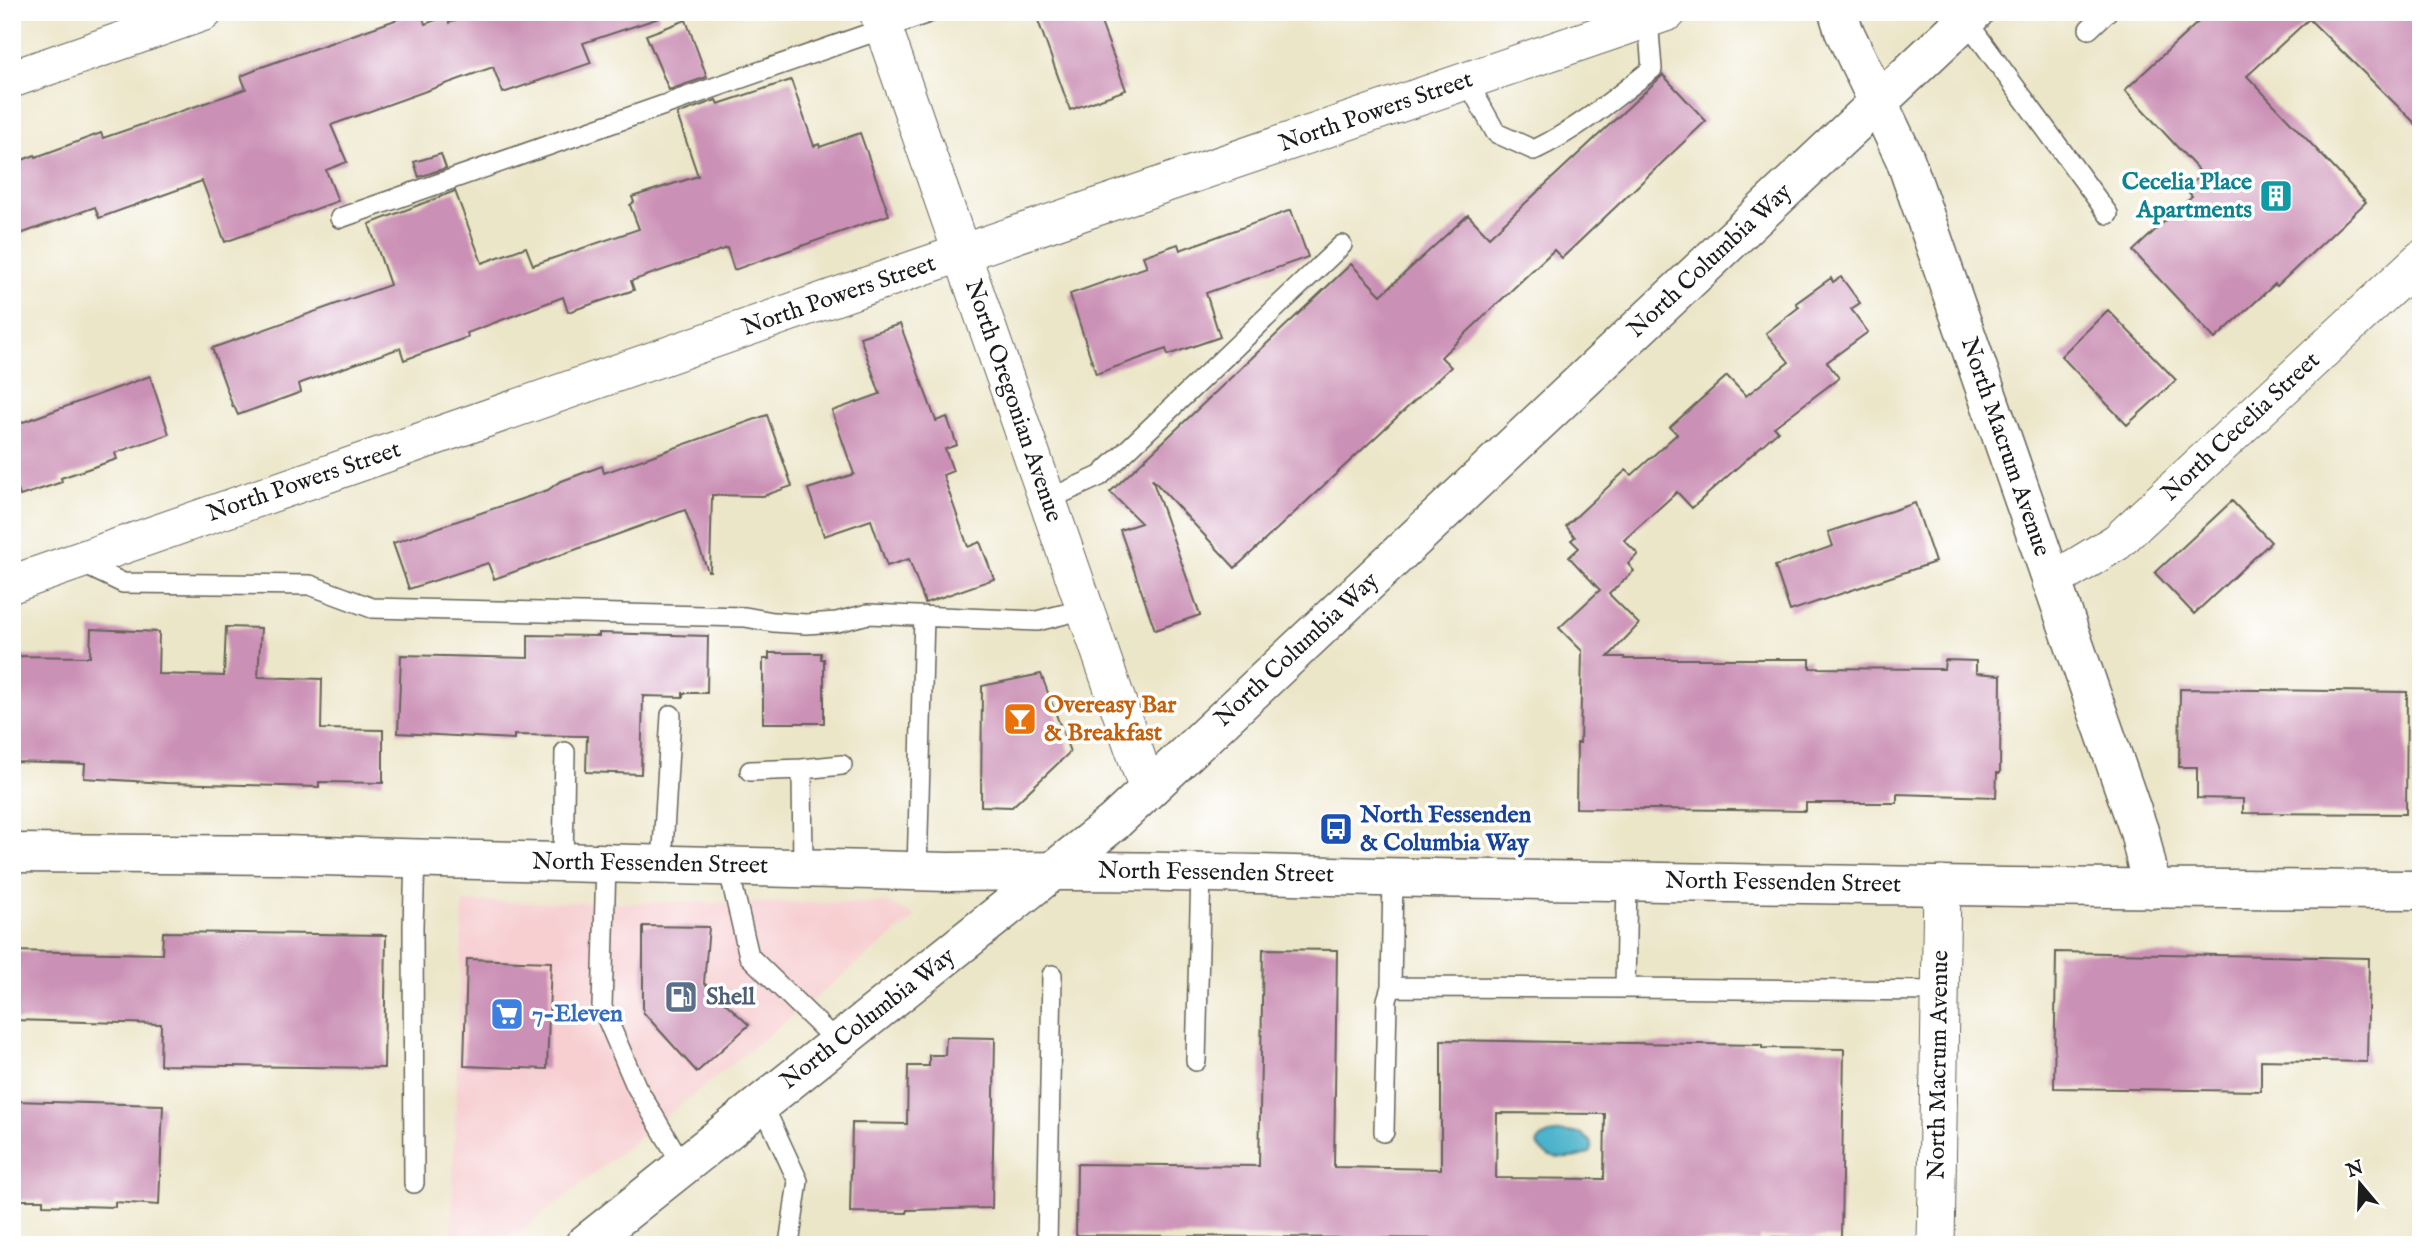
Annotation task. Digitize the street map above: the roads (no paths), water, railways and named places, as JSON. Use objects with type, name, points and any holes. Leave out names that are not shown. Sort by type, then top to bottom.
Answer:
[{"type":"street","points":[[12,79],[204,12]]},
{"type":"street","name":"North Macrum Avenue","points":[[1838,12],[1844,31],[1905,159],[2139,831],[2152,889]]},
{"type":"street","name":"North Powers Street","points":[[12,584],[961,253],[1658,16]]},
{"type":"street","name":"North Columbia Way","points":[[584,1245],[1114,822],[1970,16]]},
{"type":"street","name":"North Oregonian Avenue","points":[[881,21],[1148,790]]},
{"type":"street","name":"North Cecelia Street","points":[[2051,582],[2117,542],[2421,259]]},
{"type":"street","name":"North Fessenden Street","points":[[12,853],[415,858],[917,871],[1201,872],[2152,889],[2421,890]]},
{"type":"street","name":"North Macrum Avenue","points":[[1936,1245],[1942,885]]},
{"type":"lane","points":[[340,218],[881,21],[931,12]]},
{"type":"lane","points":[[2089,29],[2107,12]]},
{"type":"lane","points":[[1466,81],[1496,133],[1534,150],[1565,135],[1652,69],[1658,16]]},
{"type":"lane","points":[[1970,16],[2108,214]]},
{"type":"lane","points":[[1048,500],[1100,476],[1342,245]]},
{"type":"lane","points":[[77,561],[123,583],[310,586],[372,608],[745,617],[806,624],[837,622],[868,614],[1037,621],[1085,609]]},
{"type":"lane","points":[[917,871],[924,616]]},
{"type":"lane","points":[[662,865],[671,715]]},
{"type":"lane","points":[[563,862],[565,752]]},
{"type":"lane","points":[[750,771],[842,765]]},
{"type":"lane","points":[[802,769],[803,868]]},
{"type":"lane","points":[[414,1183],[415,858]]},
{"type":"lane","points":[[606,863],[602,1006],[636,1086],[683,1166]]},
{"type":"lane","points":[[728,866],[749,957],[838,1043]]},
{"type":"lane","points":[[1196,1062],[1201,872]]},
{"type":"lane","points":[[1384,1132],[1393,877]]},
{"type":"lane","points":[[1625,988],[1627,880]]},
{"type":"lane","points":[[1047,1245],[1052,975]]},
{"type":"lane","points":[[1391,987],[1940,991]]},
{"type":"lane","points":[[762,1103],[798,1181],[789,1245]]},
{"type":"water","points":[[1568,1132],[1581,1134],[1592,1143],[1591,1152],[1577,1157],[1553,1157],[1541,1150],[1537,1144],[1546,1135]]},
{"type":"place","name":"Cecelia Place Apartments","points":[[2276,196]]},
{"type":"place","name":"Overeasy Bar & Breakfast","points":[[1020,719]]},
{"type":"place","name":"North Fessenden & Columbia Way","points":[[1336,829]]},
{"type":"place","name":"Shell","points":[[681,997]]},
{"type":"place","name":"7-Eleven","points":[[507,1014]]}]
